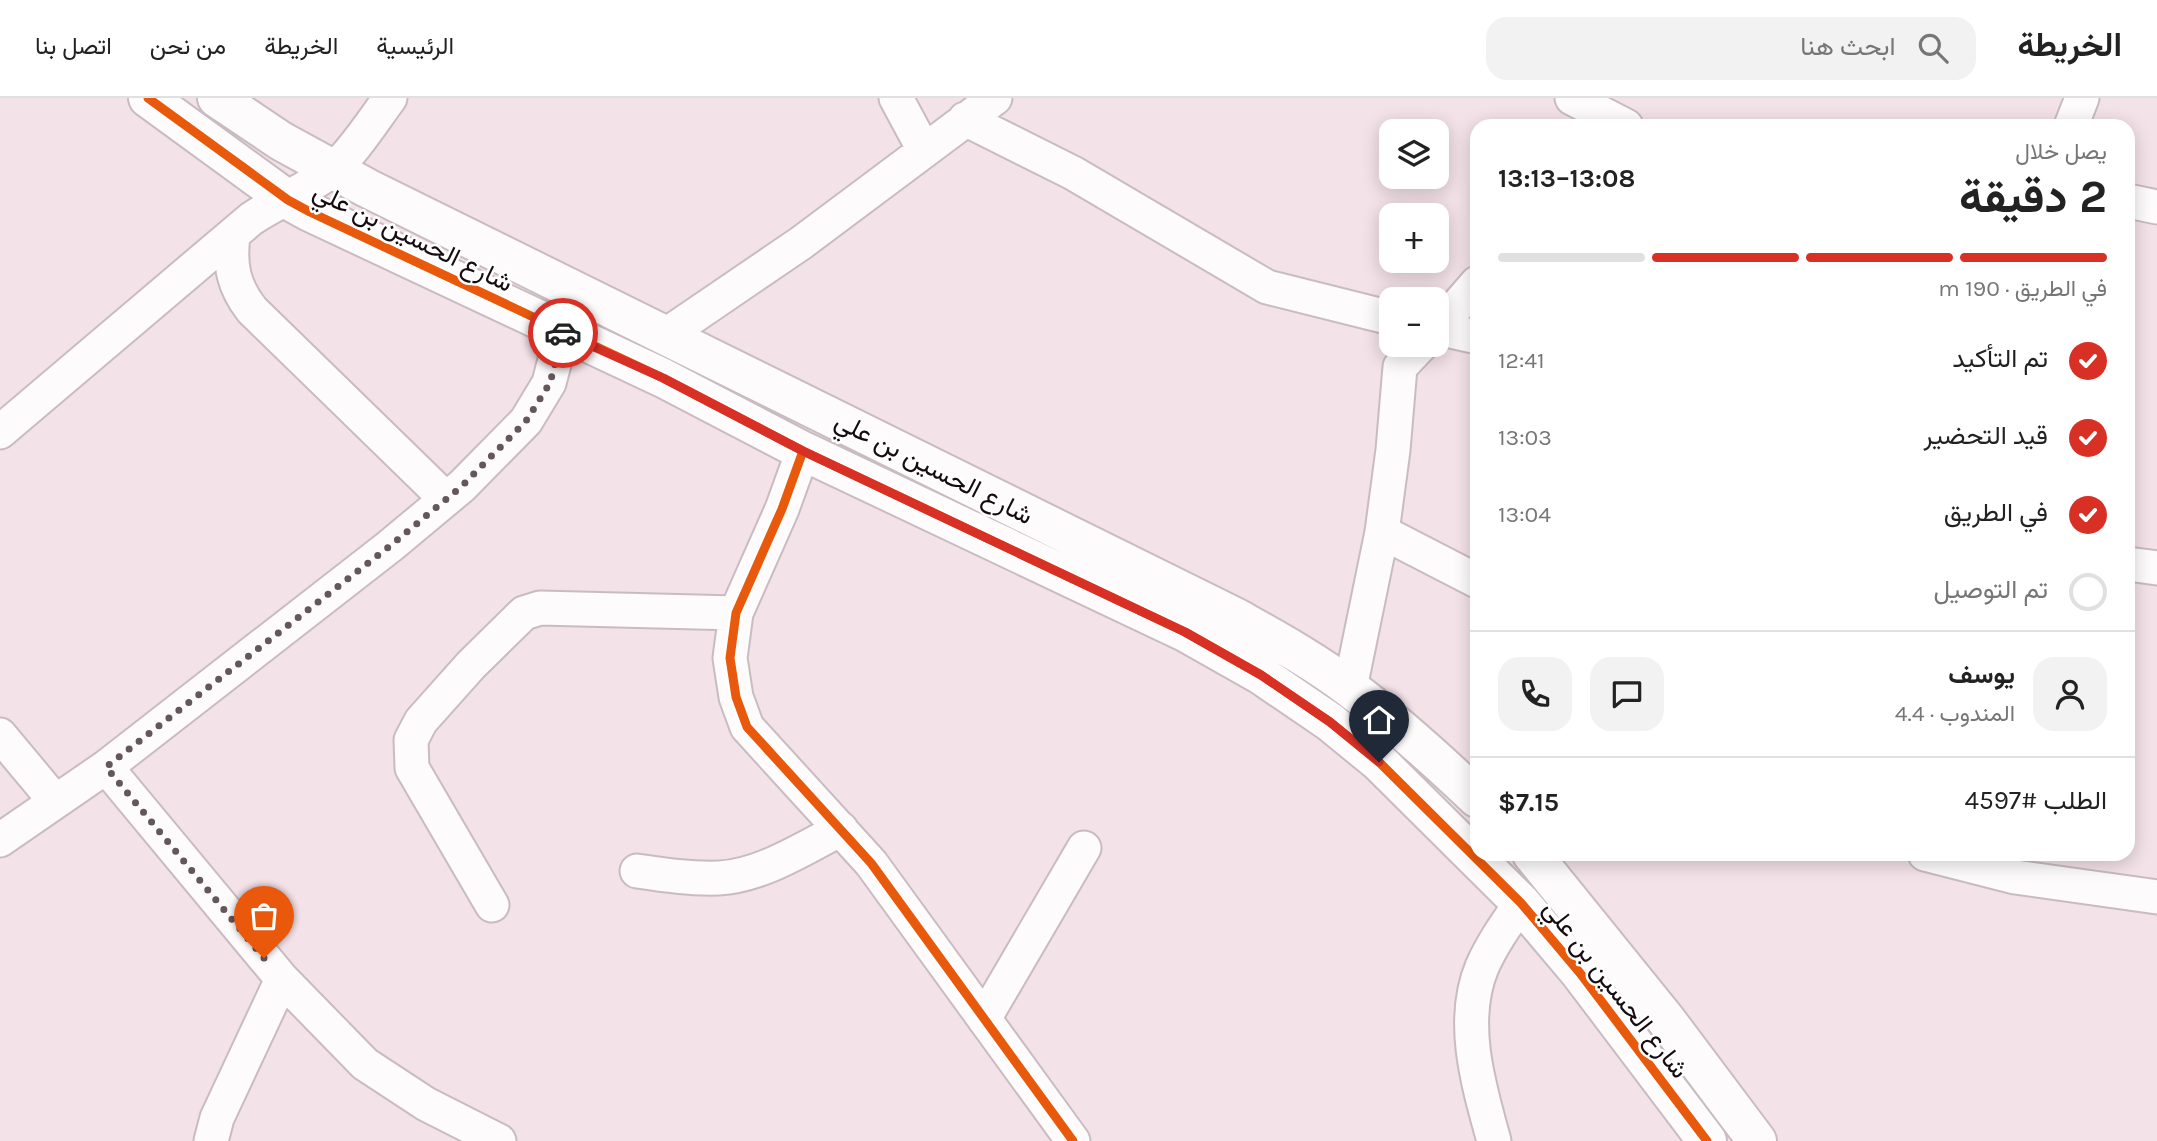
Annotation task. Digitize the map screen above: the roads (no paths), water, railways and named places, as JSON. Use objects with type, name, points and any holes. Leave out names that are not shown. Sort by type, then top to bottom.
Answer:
[{"type":"street","name":"شارع الحسين بن علي","points":[[148,98],[288,200],[663,378],[803,451],[1185,632],[1261,675],[1330,722],[1379,762],[1470,852]]},
{"type":"street","name":"شارع الحسين بن علي","points":[[217,98],[281,141],[334,169],[1237,618],[1294,650],[1350,688],[1470,791]]},
{"type":"street","points":[[0,432],[233,236],[270,207],[288,200],[334,169],[390,98]]},
{"type":"street","points":[[896,98],[925,150]]},
{"type":"street","points":[[666,335],[801,243],[995,98]]},
{"type":"street","points":[[1572,98],[1612,119]]},
{"type":"street","points":[[2074,119],[2082,98]]},
{"type":"street","points":[[965,119],[1073,173],[1267,287],[1379,315]]},
{"type":"street","points":[[2135,202],[2157,207]]},
{"type":"street","points":[[233,236],[230,256],[240,295],[446,499]]},
{"type":"street","points":[[1449,314],[1470,291]]},
{"type":"street","points":[[1449,331],[1470,335]]},
{"type":"street","points":[[0,840],[106,767],[390,546],[446,499],[526,421],[550,383],[562,332]]},
{"type":"street","points":[[1350,688],[1382,531],[1400,367],[1410,357]]},
{"type":"street","points":[[803,451],[782,509],[736,613],[730,658],[736,697],[747,727],[871,863],[1073,1141]]},
{"type":"street","points":[[1382,531],[1470,577]]},
{"type":"street","points":[[2135,565],[2157,568]]},
{"type":"street","points":[[492,905],[412,768],[411,740],[421,721],[471,665],[524,613],[540,608],[736,613]]},
{"type":"street","points":[[0,735],[55,801]]},
{"type":"street","points":[[106,767],[282,979],[365,1065],[426,1104],[499,1141]]},
{"type":"street","points":[[637,872],[721,878],[756,870],[841,829]]},
{"type":"street","points":[[984,1019],[1084,848]]},
{"type":"street","name":"شارع الحسين بن علي","points":[[1479,861],[1521,903],[1580,973],[1707,1141]]},
{"type":"street","name":"شارع الحسين بن علي","points":[[1538,861],[1667,1021],[1757,1141]]},
{"type":"street","points":[[1952,861],[2015,877],[2157,897]]},
{"type":"street","points":[[1494,1141],[1473,1048],[1473,1009],[1481,969],[1496,939],[1521,903]]},
{"type":"street","points":[[211,1141],[217,1118],[282,979]]}]
